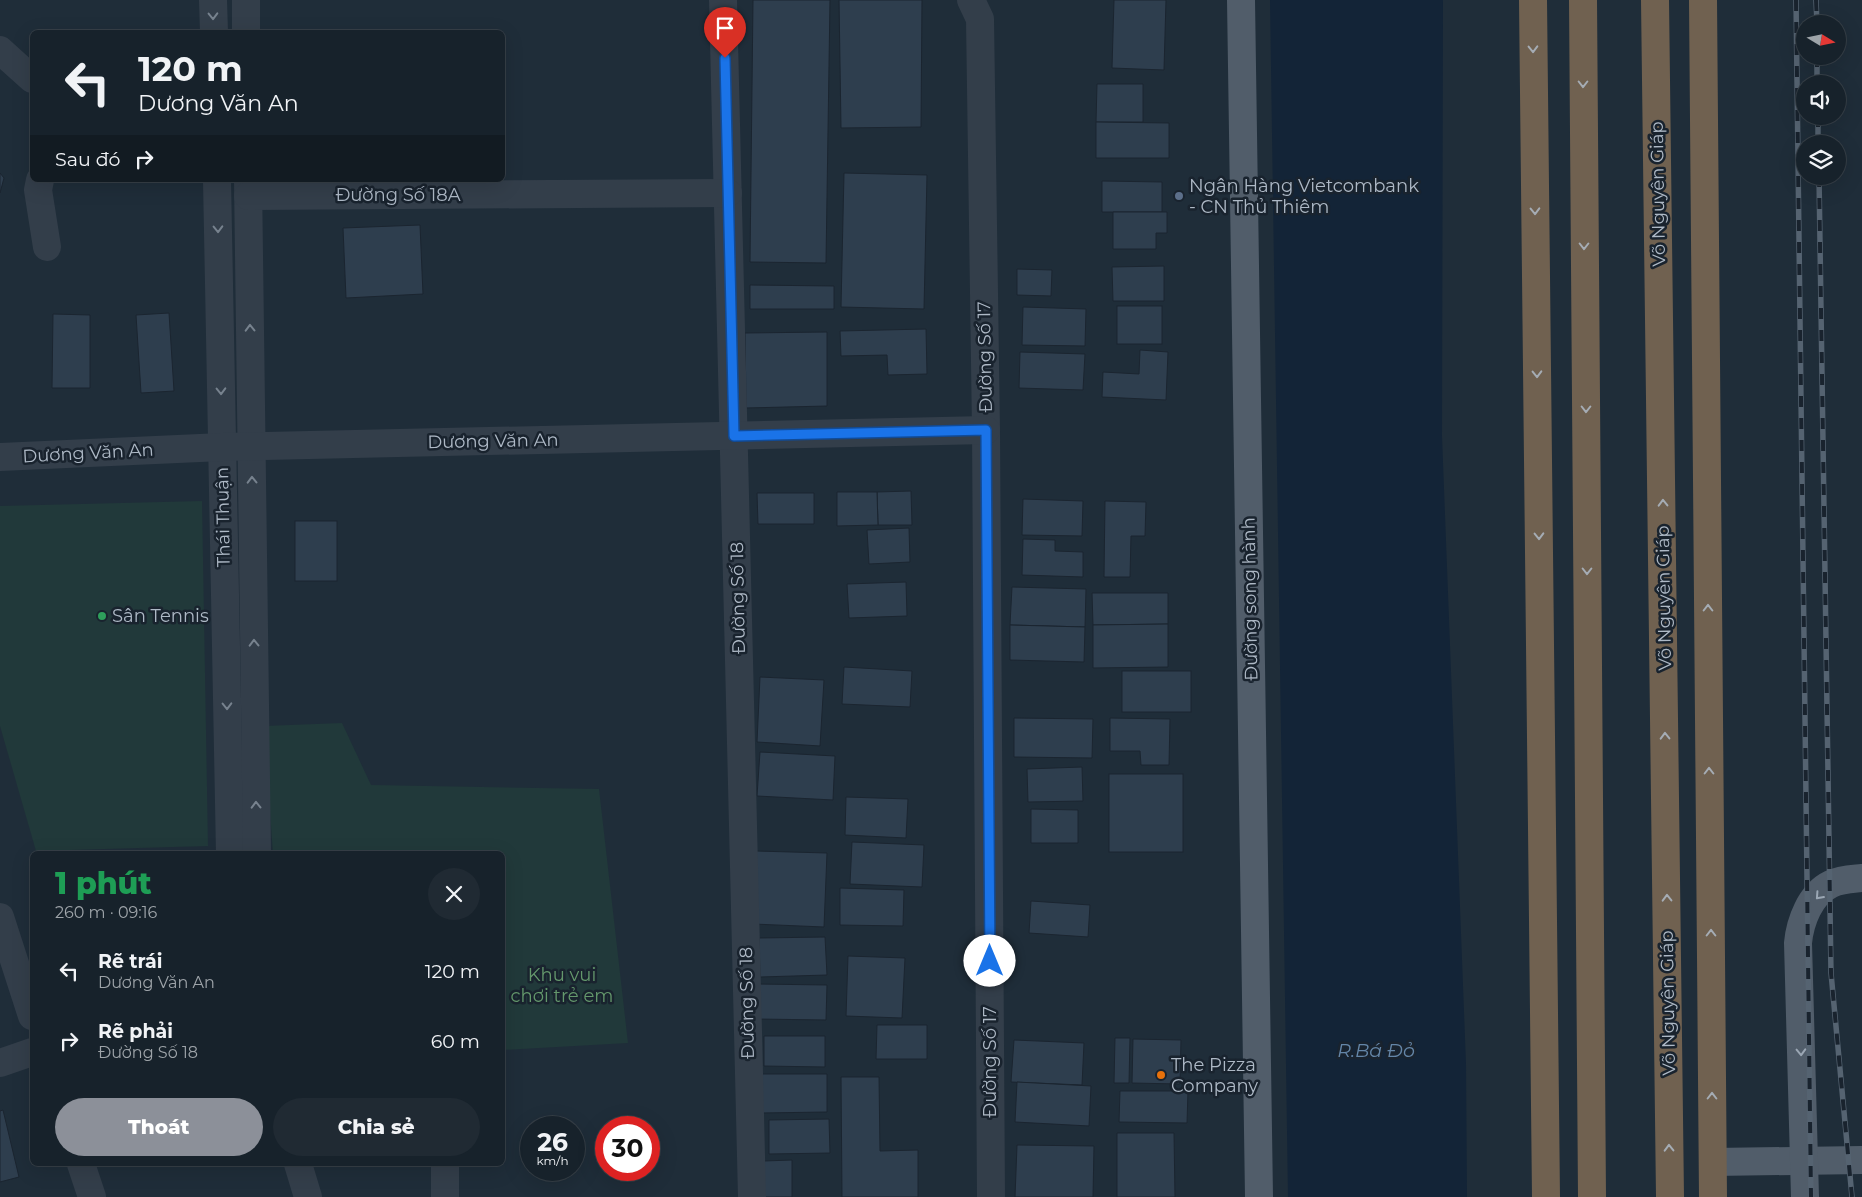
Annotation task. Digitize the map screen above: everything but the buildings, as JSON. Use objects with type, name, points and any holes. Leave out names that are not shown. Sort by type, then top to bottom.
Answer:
[{"type":"highway","points":[[1533,0],[1546,1197]]},
{"type":"highway","points":[[1583,0],[1592,1197]]},
{"type":"highway","name":"Võ Nguyên Giáp","points":[[1655,0],[1670,1197]]},
{"type":"highway","points":[[1703,0],[1713,1197]]},
{"type":"main road","name":"Đường song hành","points":[[1241,0],[1259,1197]]},
{"type":"main road","points":[[1805,1197],[1798,943],[1800,926],[1808,908],[1830,884],[1842,880],[1862,878]]},
{"type":"main road","points":[[1713,1162],[1862,1160]]},
{"type":"street","points":[[213,0],[214,30]]},
{"type":"street","points":[[246,0],[246,30]]},
{"type":"street","name":"Đường Số 18","points":[[723,0],[752,1197]]},
{"type":"street","name":"Đường Số 17","points":[[971,0],[980,19],[986,430],[991,1197]]},
{"type":"street","points":[[0,50],[30,77]]},
{"type":"street","points":[[40,182],[38,190],[47,248]]},
{"type":"street","name":"Thái Thuận","points":[[217,182],[230,851]]},
{"type":"street","name":"Đường Số 18A","points":[[248,188],[728,193]]},
{"type":"street","name":"Thái Thuận","points":[[248,188],[257,851]]},
{"type":"street","name":"Dương Văn An","points":[[0,457],[222,447],[986,430]]},
{"type":"street","points":[[0,917],[30,1010]]},
{"type":"street","points":[[0,1063],[30,1053]]},
{"type":"street","points":[[82,1166],[92,1197]]},
{"type":"street","points":[[299,1166],[308,1197]]},
{"type":"street","points":[[445,1166],[445,1197]]},
{"type":"green space","name":"Sân Tennis","points":[[202,501],[208,846],[36,851],[0,726],[0,506]]},
{"type":"green space","name":"Khu vui chơi trẻ em","points":[[342,723],[371,785],[599,789],[628,1043],[505,1050],[505,851],[273,851],[264,726]]},
{"type":"water","name":"R.Bá Đỏ","points":[[1270,0],[1443,0],[1442,436],[1466,1064],[1467,1197],[1288,1197]]},
{"type":"railway","points":[[1796,0],[1811,1197]]},
{"type":"railway","points":[[1816,0],[1817,15]]},
{"type":"railway","points":[[1817,65],[1817,75]]},
{"type":"railway","points":[[1818,125],[1818,135]]},
{"type":"railway","points":[[1819,185],[1831,973],[1852,1197]]},
{"type":"place","name":"Ngân Hàng Vietcombank - CN Thủ Thiêm","points":[[1179,196]]},
{"type":"place","name":"Sân Tennis","points":[[102,616]]},
{"type":"place","name":"The Pizza Company","points":[[1161,1075]]},
{"type":"route","points":[[725,58],[734,436],[986,430],[990,961]]}]
